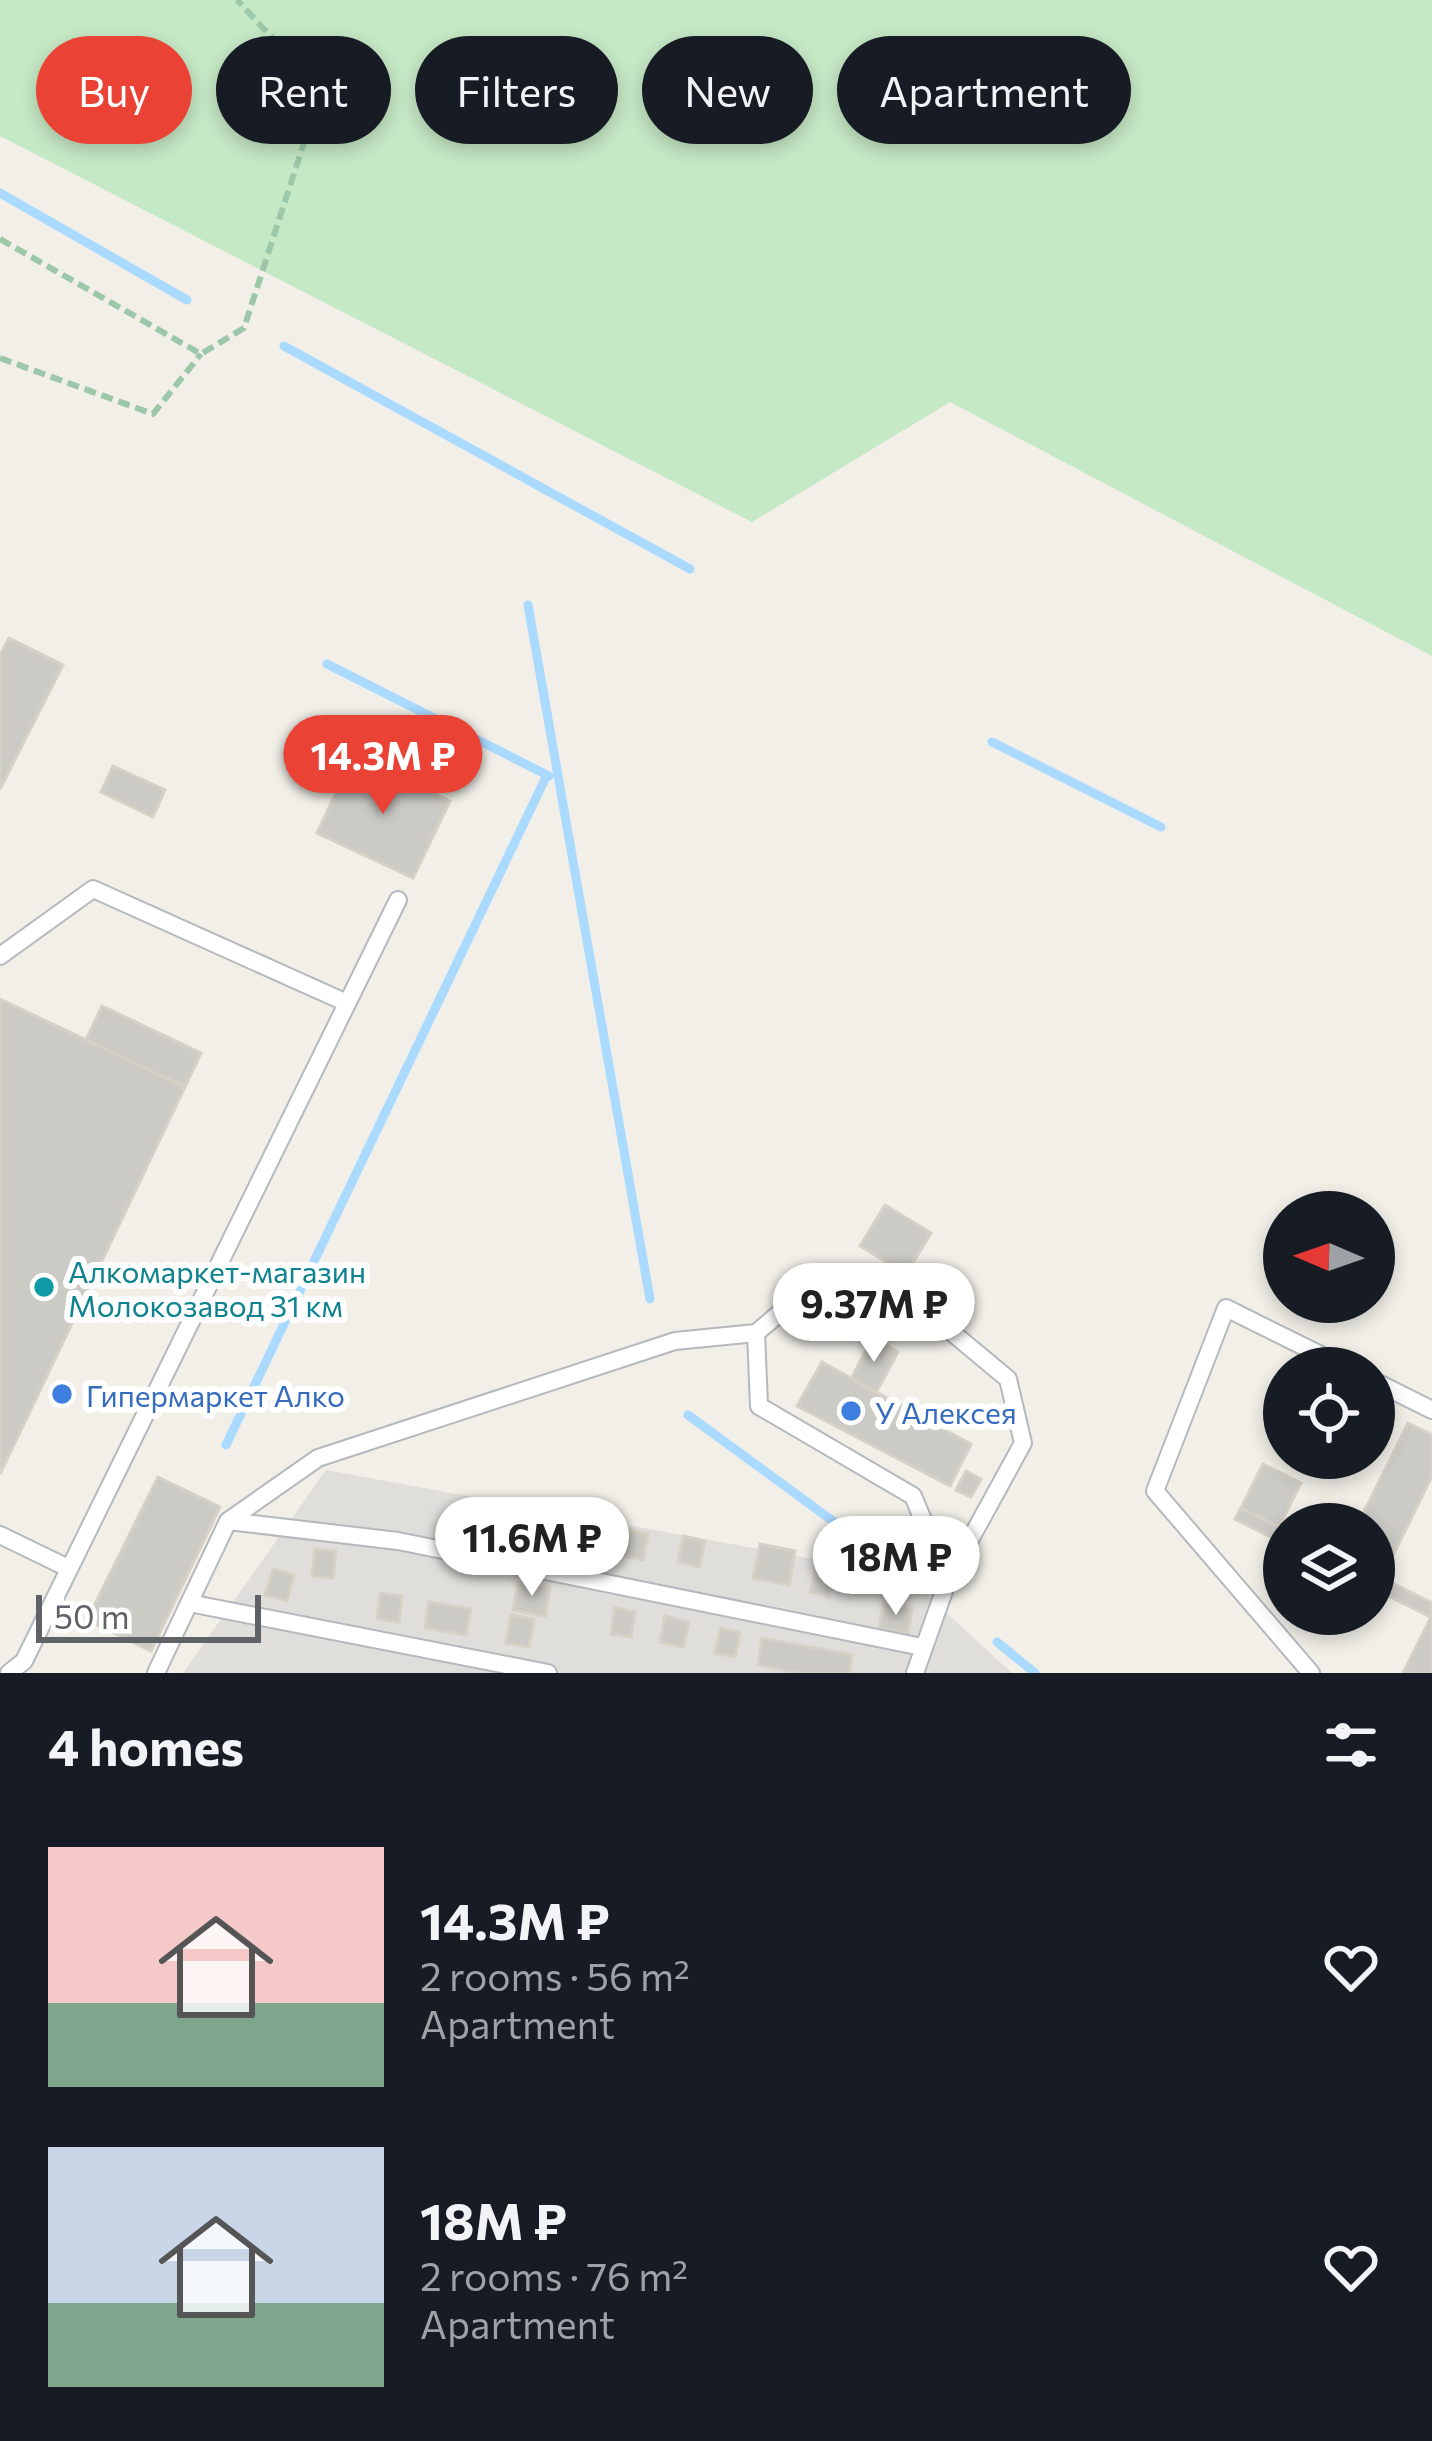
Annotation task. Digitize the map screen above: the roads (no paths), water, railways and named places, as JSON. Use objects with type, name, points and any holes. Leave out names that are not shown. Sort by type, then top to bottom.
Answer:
[{"type":"lane","points":[[0,956],[93,889],[347,1003]]},
{"type":"lane","points":[[9,1673],[24,1661],[398,900]]},
{"type":"lane","points":[[156,1673],[228,1521],[318,1458],[675,1341],[756,1333],[827,1273],[931,1315],[1008,1378],[1023,1443],[948,1580],[916,1673]]},
{"type":"lane","points":[[1305,1347],[1226,1308],[1155,1491],[1311,1673]]},
{"type":"lane","points":[[756,1333],[759,1406],[914,1496],[948,1580]]},
{"type":"lane","points":[[1395,1392],[1432,1410]]},
{"type":"lane","points":[[228,1521],[398,1541],[922,1647]]},
{"type":"lane","points":[[0,1535],[68,1568]]},
{"type":"lane","points":[[189,1604],[548,1673]]},
{"type":"waterway","points":[[0,193],[187,300]]},
{"type":"waterway","points":[[284,346],[690,569]]},
{"type":"waterway","points":[[528,605],[650,1299]]},
{"type":"waterway","points":[[327,664],[549,776]]},
{"type":"waterway","points":[[992,742],[1161,827]]},
{"type":"waterway","points":[[226,1445],[547,775]]},
{"type":"waterway","points":[[688,1415],[886,1560]]},
{"type":"waterway","points":[[997,1642],[1035,1673]]},
{"type":"place","name":"Алкомаркет-магазин Молокозавод 31 км","points":[[44,1287]]},
{"type":"place","name":"Гипермаркет Алко","points":[[62,1394]]},
{"type":"place","name":"У Алексея","points":[[851,1411]]}]
